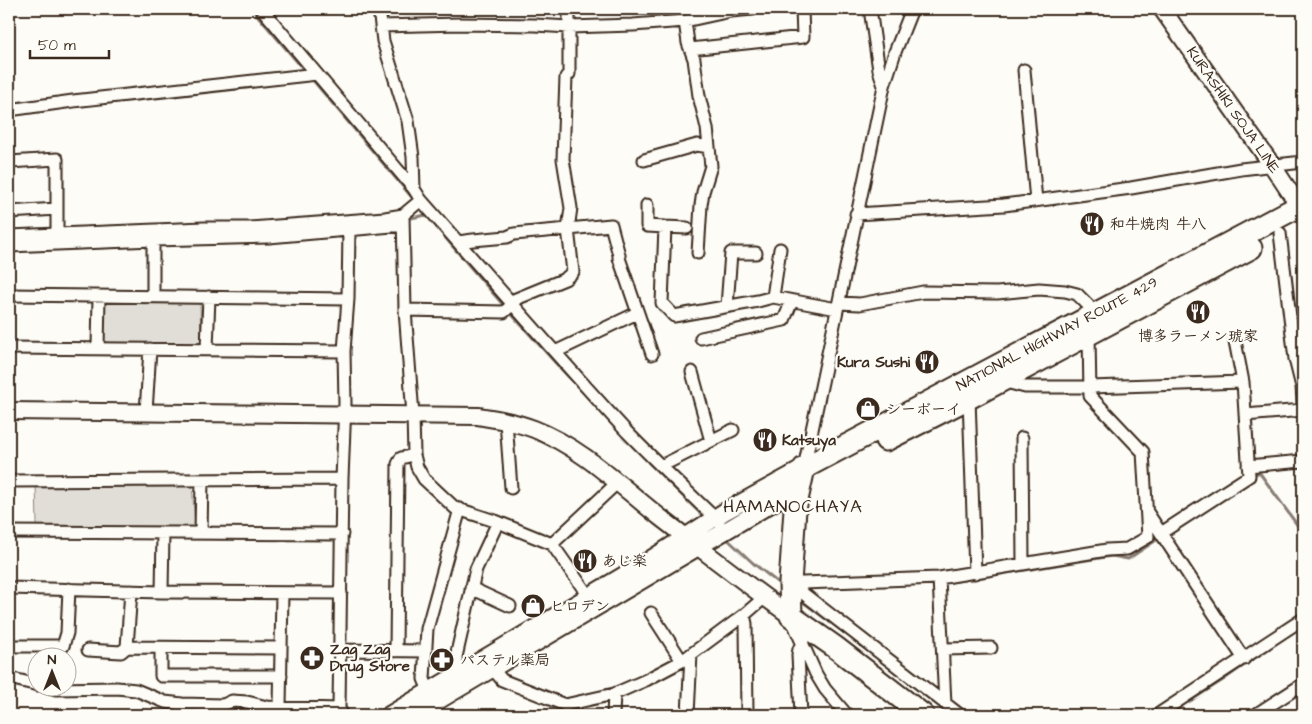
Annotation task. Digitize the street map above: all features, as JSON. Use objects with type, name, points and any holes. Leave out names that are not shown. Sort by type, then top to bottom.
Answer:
[{"type":"highway","name":"NATIONAL HIGHWAY ROUTE 429","points":[[801,478],[836,465],[969,398],[1002,381],[1091,325],[1280,233],[1302,211]]},
{"type":"highway","name":"NATIONAL HIGHWAY ROUTE 429","points":[[801,478],[1302,211]]},
{"type":"highway","points":[[801,478],[794,508],[790,596],[808,638],[836,647],[923,715]]},
{"type":"street","points":[[262,9],[311,75],[414,189]]},
{"type":"street","points":[[379,9],[383,41],[408,121],[413,157],[414,189],[418,203],[458,242],[510,306],[724,533]]},
{"type":"street","points":[[405,310],[510,306],[565,279],[573,272],[568,229],[571,208],[563,159],[566,77],[569,74],[569,9]]},
{"type":"street","points":[[381,26],[535,24],[569,27],[633,25],[685,21],[732,10],[753,9]]},
{"type":"street","points":[[690,49],[803,36],[802,9]]},
{"type":"street","points":[[870,9],[879,70],[884,86]]},
{"type":"street","points":[[389,715],[437,708],[459,674],[724,533],[801,478],[884,86],[912,9]]},
{"type":"street","name":"KURASHIKI SOJA LINE","points":[[1162,9],[1302,211]]},
{"type":"street","points":[[685,21],[707,128],[711,166],[701,205],[698,253]]},
{"type":"street","points":[[1024,70],[1036,201]]},
{"type":"street","points":[[9,110],[311,75]]},
{"type":"street","points":[[644,160],[697,144],[709,147]]},
{"type":"street","points":[[9,162],[57,159],[57,234]]},
{"type":"street","points":[[856,214],[1004,205],[1131,188],[1241,169],[1303,162]]},
{"type":"street","points":[[9,246],[269,237],[349,230],[403,220],[418,203]]},
{"type":"street","points":[[647,205],[647,226],[688,228]]},
{"type":"street","points":[[9,212],[57,209]]},
{"type":"street","points":[[9,236],[195,228],[250,228],[385,218],[403,220]]},
{"type":"street","points":[[403,220],[405,310],[414,455],[417,467],[424,479],[454,508],[498,522],[552,544],[592,602]]},
{"type":"street","points":[[458,242],[507,237],[514,234],[611,225],[620,255],[619,258],[652,354]]},
{"type":"street","points":[[665,227],[662,303],[674,316],[773,297],[838,306],[860,304],[923,292],[997,293],[1039,290],[1065,291],[1077,294],[1088,305],[1091,325],[1090,396],[1143,452],[1148,537],[1127,550],[1107,550],[1023,564],[940,581],[803,583],[790,596]]},
{"type":"street","points":[[78,689],[116,688],[136,690],[165,702],[182,704],[223,705],[232,701],[247,702],[267,707],[341,712],[340,650],[345,403],[344,351],[348,299],[349,230]]},
{"type":"street","points":[[1280,233],[1295,359],[1302,387],[1303,403]]},
{"type":"street","points":[[152,296],[153,240]]},
{"type":"street","points":[[773,297],[780,249]]},
{"type":"street","points":[[727,306],[731,253],[756,253]]},
{"type":"street","points":[[9,295],[348,299]]},
{"type":"street","points":[[98,348],[99,296]]},
{"type":"street","points":[[207,349],[209,297]]},
{"type":"street","points":[[700,338],[784,320],[792,300]]},
{"type":"street","points":[[555,352],[637,313]]},
{"type":"street","points":[[1162,534],[1249,476],[1244,382],[1235,341]]},
{"type":"street","points":[[9,348],[344,351]]},
{"type":"street","points":[[146,412],[150,348]]},
{"type":"street","points":[[692,372],[711,441]]},
{"type":"street","points":[[1002,381],[1025,387],[1244,382]]},
{"type":"street","points":[[969,398],[976,573]]},
{"type":"street","points":[[9,410],[478,416],[506,421],[534,429],[559,440],[584,456],[765,597]]},
{"type":"street","points":[[1246,415],[1303,410]]},
{"type":"street","points":[[506,421],[511,488]]},
{"type":"street","points":[[661,466],[733,430]]},
{"type":"street","points":[[1022,438],[1023,564]]},
{"type":"street","points":[[396,651],[398,464],[402,458],[414,455]]},
{"type":"street","points":[[1248,466],[1303,461]]},
{"type":"street","points":[[414,715],[437,708],[711,521],[801,478]]},
{"type":"street","points":[[9,481],[342,479]]},
{"type":"street","points":[[201,533],[202,480]]},
{"type":"street","points":[[552,544],[618,482]]},
{"type":"street","points":[[437,708],[424,679],[427,629],[460,509]]},
{"type":"street","points":[[1147,512],[1244,659]]},
{"type":"street","points":[[459,674],[456,657],[476,569],[498,522]]},
{"type":"street","points":[[9,532],[342,534]]},
{"type":"street","points":[[162,592],[163,533]]},
{"type":"street","points":[[940,581],[945,704]]},
{"type":"street","points":[[9,588],[162,592],[341,593]]},
{"type":"street","points":[[472,588],[510,606]]},
{"type":"street","points":[[9,646],[63,646],[67,633],[69,589]]},
{"type":"street","points":[[127,647],[131,591]]},
{"type":"street","points":[[492,669],[502,680],[565,710],[614,694],[646,680],[687,658],[765,597],[790,596],[800,592],[960,715]]},
{"type":"street","points":[[280,707],[282,593]]},
{"type":"street","points":[[651,612],[687,658],[688,715]]},
{"type":"street","points":[[744,615],[746,624],[747,715]]},
{"type":"street","points":[[1160,715],[1303,619]]},
{"type":"street","points":[[801,715],[798,655],[799,649],[808,638]]},
{"type":"street","points":[[808,638],[812,664],[826,689],[848,715]]},
{"type":"street","points":[[88,650],[121,652],[127,647],[281,648]]},
{"type":"street","points":[[161,648],[161,676],[281,676]]},
{"type":"street","points":[[943,649],[991,648]]},
{"type":"street","points":[[340,650],[426,651]]},
{"type":"street","points":[[9,678],[28,683]]},
{"type":"street","points":[[1255,715],[1303,684]]},
{"type":"street","points":[[613,715],[614,694]]},
{"type":"shaded area","points":[[103,301],[200,302],[201,344],[102,344]]},
{"type":"shaded area","points":[[36,483],[192,484],[195,527],[37,526]]},
{"type":"waterway","points":[[252,9],[305,71]]},
{"type":"waterway","points":[[311,78],[415,201]]},
{"type":"waterway","points":[[419,206],[511,314],[607,418]]},
{"type":"waterway","points":[[406,219],[426,215]]},
{"type":"waterway","points":[[649,463],[705,518]]},
{"type":"waterway","points":[[1251,477],[1259,472],[1303,533]]},
{"type":"waterway","points":[[724,536],[753,563],[782,586]]},
{"type":"waterway","points":[[951,582],[1112,556],[1128,559],[1161,537]]},
{"type":"waterway","points":[[799,599],[858,643]]},
{"type":"waterway","points":[[1190,701],[1277,642]]},
{"type":"place","name":"和牛焼肉 牛八","points":[[1092,224]]},
{"type":"place","name":"博多ラーメン琥家","points":[[1198,312]]},
{"type":"place","name":"Kura Sushi","points":[[927,362]]},
{"type":"place","name":"シーボーイ","points":[[868,409]]},
{"type":"place","name":"Katsuya","points":[[765,440]]},
{"type":"place","name":"あじ楽","points":[[585,561]]},
{"type":"place","name":"ヒロデン","points":[[533,606]]},
{"type":"place","name":"Zag Zag Drug Store","points":[[312,658]]},
{"type":"place","name":"パステル薬局","points":[[442,660]]},
{"type":"district","name":"HAMANOCHAYA","points":[[793,506]]}]
